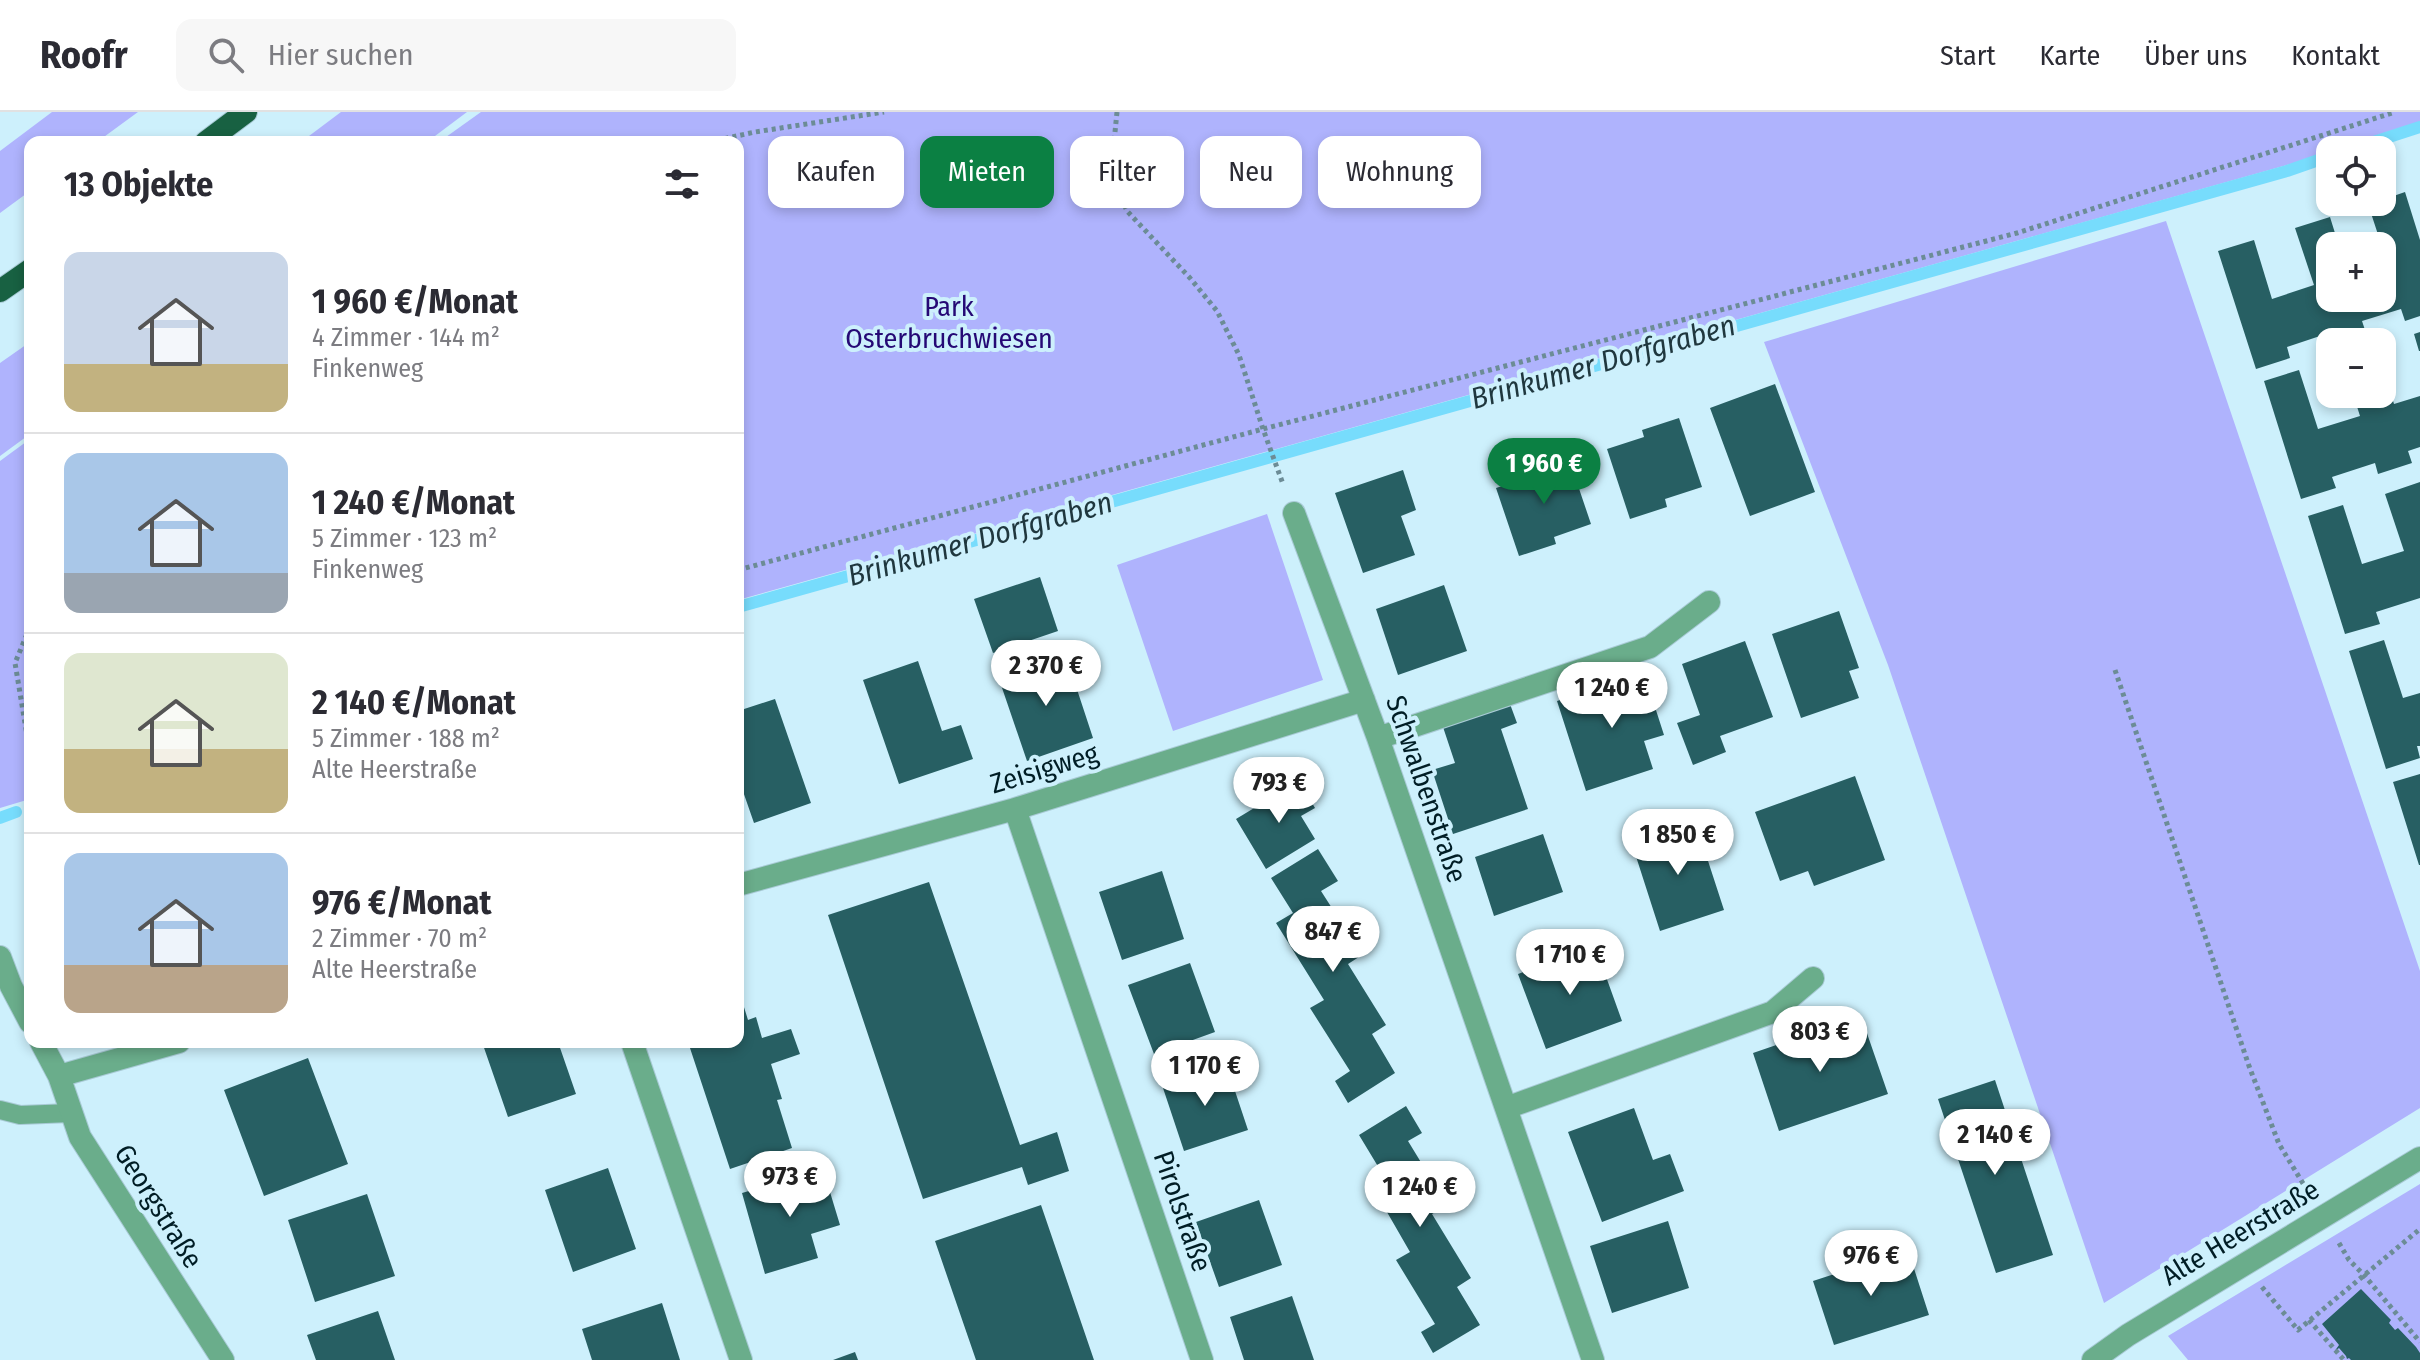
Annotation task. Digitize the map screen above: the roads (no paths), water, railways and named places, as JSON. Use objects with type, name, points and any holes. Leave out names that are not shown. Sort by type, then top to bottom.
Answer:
[{"type":"highway","points":[[214,136],[246,112]]},
{"type":"highway","points":[[0,291],[24,274]]},
{"type":"street","name":"Schwalbenstraße","points":[[1294,513],[1378,738],[1593,1360]]},
{"type":"street","points":[[1378,738],[1650,647],[1709,602]]},
{"type":"street","name":"Zeisigweg","points":[[744,883],[1015,809],[1364,700]]},
{"type":"street","name":"Pirolstraße","points":[[1015,809],[1202,1360]]},
{"type":"street","points":[[0,957],[24,1011]]},
{"type":"street","points":[[1506,1108],[1773,1012],[1813,978]]},
{"type":"street","name":"Georgstraße","points":[[44,1048],[59,1076],[80,1137],[223,1360]]},
{"type":"street","points":[[634,1048],[741,1360]]},
{"type":"street","points":[[59,1076],[124,1049]]},
{"type":"street","name":"Alte Heerstraße","points":[[2093,1360],[2128,1335],[2420,1158]]},
{"type":"lane","points":[[0,1110],[20,1115],[71,1113]]},
{"type":"waterway","name":"Brinkumer Dorfgraben","points":[[2392,136],[2420,127]]},
{"type":"waterway","name":"Brinkumer Dorfgraben","points":[[744,605],[2316,161]]},
{"type":"waterway","name":"Brinkumer Dorfgraben","points":[[0,818],[16,812]]},
{"type":"park label","name":"Park Osterbruchwiesen","points":[[949,322]]}]
